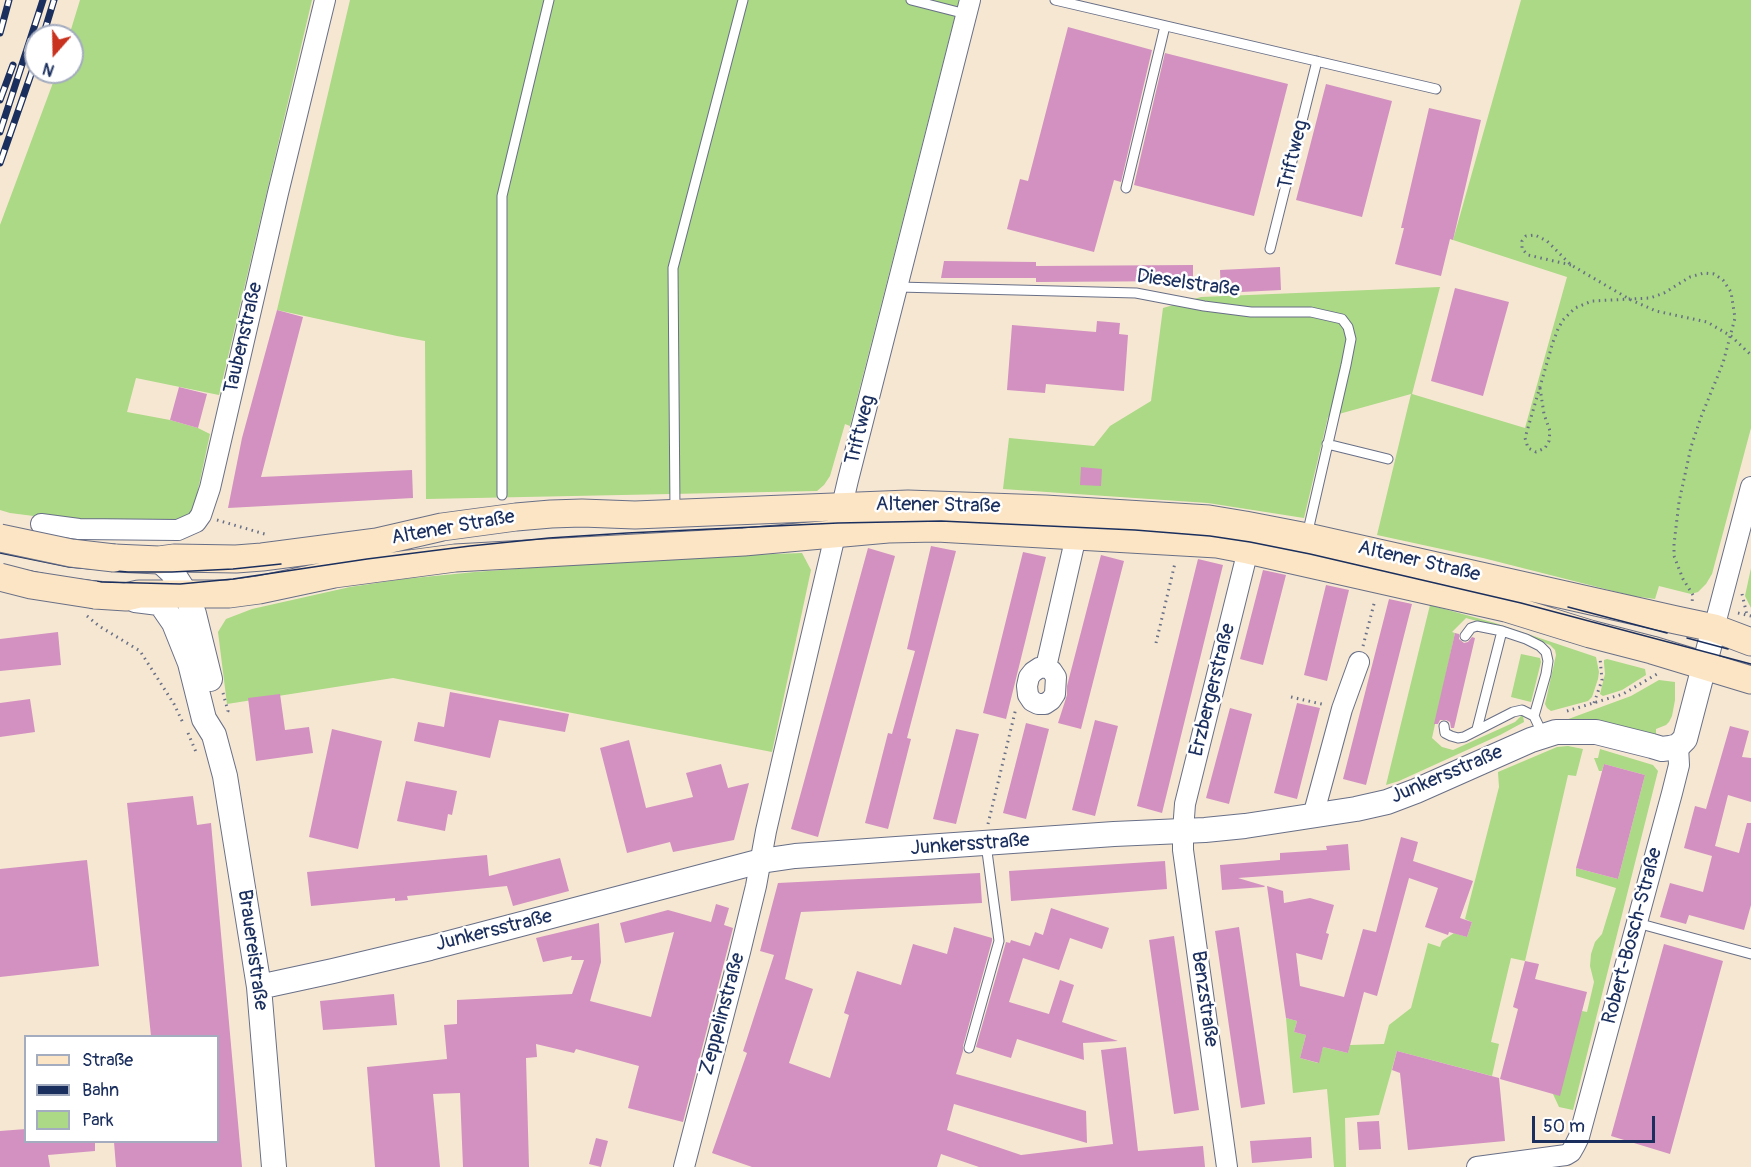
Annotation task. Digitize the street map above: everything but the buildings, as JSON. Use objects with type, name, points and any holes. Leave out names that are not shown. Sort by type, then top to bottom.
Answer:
[{"type":"main road","name":"Altener Straße","points":[[0,538],[71,553],[114,558],[236,559],[377,542],[442,527],[516,517],[582,513],[675,514],[908,504],[1045,509],[1209,519],[1307,537],[1714,628],[1751,642]]},
{"type":"main road","name":"Altener Straße","points":[[0,577],[89,603],[139,594],[239,593],[334,574],[455,558],[744,542],[836,533],[937,528],[1217,544],[1506,608],[1590,634],[1660,665],[1703,666],[1751,680]]},
{"type":"street","name":"Taubenstraße","points":[[201,515],[325,0]]},
{"type":"street","name":"Triftweg","points":[[761,861],[842,506],[968,7]]},
{"type":"street","points":[[1714,628],[1751,487]]},
{"type":"street","points":[[41,524],[79,529],[178,530],[196,522],[201,515]]},
{"type":"street","points":[[1046,667],[1076,536]]},
{"type":"street","name":"Erzbergerstraße","points":[[1183,831],[1185,804],[1248,550]]},
{"type":"street","name":"Brauereistraße","points":[[159,560],[172,572],[186,594],[194,614],[218,717],[214,735]]},
{"type":"street","name":"Brauereistraße","points":[[126,597],[159,603],[171,618],[190,663],[204,719],[214,735],[225,776],[259,987],[274,1167]]},
{"type":"street","name":"Robert-Bosch-Straße","points":[[1477,1167],[1566,1155],[1571,1152],[1579,1137],[1678,765],[1678,746],[1685,739],[1714,628]]},
{"type":"street","points":[[1313,816],[1342,709],[1359,662]]},
{"type":"street","points":[[1046,667],[1053,671],[1056,677],[1055,694],[1045,704],[1038,704],[1029,694],[1027,687],[1029,677],[1039,668],[1046,667]]},
{"type":"street","name":"Junkersstraße","points":[[259,987],[429,948],[761,861],[795,856],[1245,826],[1356,809],[1387,802],[1416,791],[1538,724],[1568,731],[1596,732],[1662,749],[1678,746]]},
{"type":"street","name":"Benzstraße","points":[[1183,831],[1184,855],[1227,1167]]},
{"type":"street","name":"Zeppelinstraße","points":[[684,1167],[740,952],[761,861]]},
{"type":"lane","points":[[502,495],[502,196],[549,0]]},
{"type":"lane","points":[[675,514],[673,268],[743,0]]},
{"type":"lane","points":[[911,0],[968,7]]},
{"type":"lane","points":[[1055,0],[1436,89]]},
{"type":"lane","points":[[1126,188],[1165,26]]},
{"type":"lane","name":"Triftweg","points":[[1270,249],[1317,61]]},
{"type":"lane","name":"Dieselstraße","points":[[898,287],[1136,293],[1251,312],[1311,312],[1342,318],[1348,327],[1350,339],[1346,365],[1307,537]]},
{"type":"lane","points":[[1327,444],[1388,459]]},
{"type":"lane","points":[[1466,636],[1471,628],[1477,626],[1526,639],[1546,652],[1548,661],[1538,724]]},
{"type":"lane","points":[[1477,729],[1502,631]]},
{"type":"lane","points":[[1444,726],[1445,733],[1458,738],[1464,737],[1518,710],[1525,711],[1538,724]]},
{"type":"lane","points":[[969,1048],[999,941],[986,844]]},
{"type":"lane","points":[[1637,923],[1751,954]]},
{"type":"path","points":[[1571,265],[1528,255],[1522,249],[1521,241],[1526,236],[1535,235],[1547,241],[1571,265],[1631,300],[1656,310],[1707,322],[1731,336],[1751,355]]},
{"type":"path","points":[[1540,388],[1544,414],[1550,431],[1549,441],[1545,448],[1536,452],[1528,448],[1525,438],[1553,342],[1563,320],[1575,308],[1592,301],[1650,298],[1690,277],[1704,273],[1714,274],[1723,280],[1731,292],[1735,318],[1723,363],[1691,447],[1678,512],[1674,556],[1683,579],[1693,595],[1692,602]]},
{"type":"path","points":[[201,515],[264,533],[273,540]]},
{"type":"path","points":[[1156,643],[1179,542]]},
{"type":"path","points":[[1359,662],[1381,579]]},
{"type":"path","points":[[1743,588],[1742,597],[1748,615]]},
{"type":"path","points":[[89,603],[99,626],[140,651],[174,704],[198,755]]},
{"type":"path","points":[[1594,703],[1602,680],[1600,652]]},
{"type":"path","points":[[1538,724],[1623,694],[1660,665]]},
{"type":"path","points":[[986,844],[988,824],[1017,703],[1029,694]]},
{"type":"path","points":[[1291,698],[1342,709]]},
{"type":"green space","points":[[80,0],[312,0],[219,395],[136,378],[127,412],[170,420],[210,434],[193,513],[179,524],[97,524],[0,510],[0,225],[53,84],[84,84],[84,24],[73,24]]},
{"type":"green space","points":[[350,0],[959,0],[850,426],[845,424],[830,476],[824,485],[817,491],[426,499],[425,341],[277,310]]},
{"type":"green space","points":[[1521,0],[1751,0],[1751,428],[1712,574],[1698,592],[1691,594],[1659,586],[1655,599],[1633,596],[1483,558],[1377,535],[1411,394],[1328,417],[1304,518],[1208,503],[1003,489],[1009,438],[1094,446],[1110,426],[1151,401],[1163,308],[1201,297],[1440,287],[1412,394],[1525,428],[1567,277],[1453,240]]},
{"type":"green space","points":[[802,553],[811,570],[772,752],[393,678],[227,704],[218,632],[226,619],[252,609],[350,587],[404,579],[663,558]]},
{"type":"green space","points":[[1751,568],[1751,608],[1745,596]]},
{"type":"green space","points":[[1430,605],[1495,623],[1596,657],[1599,672],[1592,697],[1588,701],[1551,711],[1545,704],[1556,655],[1555,650],[1550,645],[1520,633],[1466,618],[1452,632],[1455,633],[1432,738],[1442,747],[1453,750],[1515,722],[1522,715],[1524,722],[1500,735],[1386,785]]},
{"type":"green space","points":[[1521,654],[1540,658],[1541,662],[1531,702],[1511,697]]},
{"type":"green space","points":[[1604,660],[1645,669],[1646,675],[1622,690],[1603,696],[1600,694],[1605,674]]},
{"type":"green space","points":[[1659,680],[1675,682],[1675,700],[1669,722],[1656,729],[1656,735],[1563,721],[1631,696]]},
{"type":"green space","points":[[1568,746],[1583,749],[1576,776],[1568,775],[1525,961],[1511,958],[1491,1042],[1499,1044],[1492,1076],[1397,1051],[1379,1115],[1345,1118],[1346,1167],[1334,1167],[1327,1089],[1293,1093],[1286,1018],[1297,1021],[1294,1032],[1306,1035],[1300,1058],[1318,1063],[1323,1047],[1348,1053],[1350,1045],[1384,1044],[1389,1025],[1411,1008],[1428,943],[1440,947],[1442,941],[1454,933],[1467,937],[1472,922],[1465,919],[1499,787],[1498,772],[1557,747]]},
{"type":"green space","points":[[1600,749],[1653,765],[1658,771],[1573,1110],[1559,1107],[1553,1094],[1582,1011],[1587,1012],[1594,982],[1590,966],[1591,954],[1595,942],[1602,934],[1616,888],[1576,876],[1576,868],[1618,879],[1645,775],[1604,764],[1602,771],[1599,771],[1594,758],[1598,758]]},
{"type":"tram line","points":[[0,565],[60,577],[102,582],[180,584],[233,579],[470,546],[627,533],[838,523],[941,521],[1135,530],[1210,536],[1310,554],[1521,603],[1751,664]]},
{"type":"tram line","points":[[0,553],[69,567],[128,572],[233,569],[281,564]]},
{"type":"tram line","points":[[1568,607],[1667,633]]},
{"type":"tram line","points":[[1687,638],[1728,649]]},
{"type":"railway","points":[[0,33],[9,0]]},
{"type":"railway","points":[[0,132],[43,0]]},
{"type":"railway","points":[[47,24],[54,0]]},
{"type":"railway","points":[[0,100],[13,65]]},
{"type":"railway","points":[[0,163],[28,84]]}]
